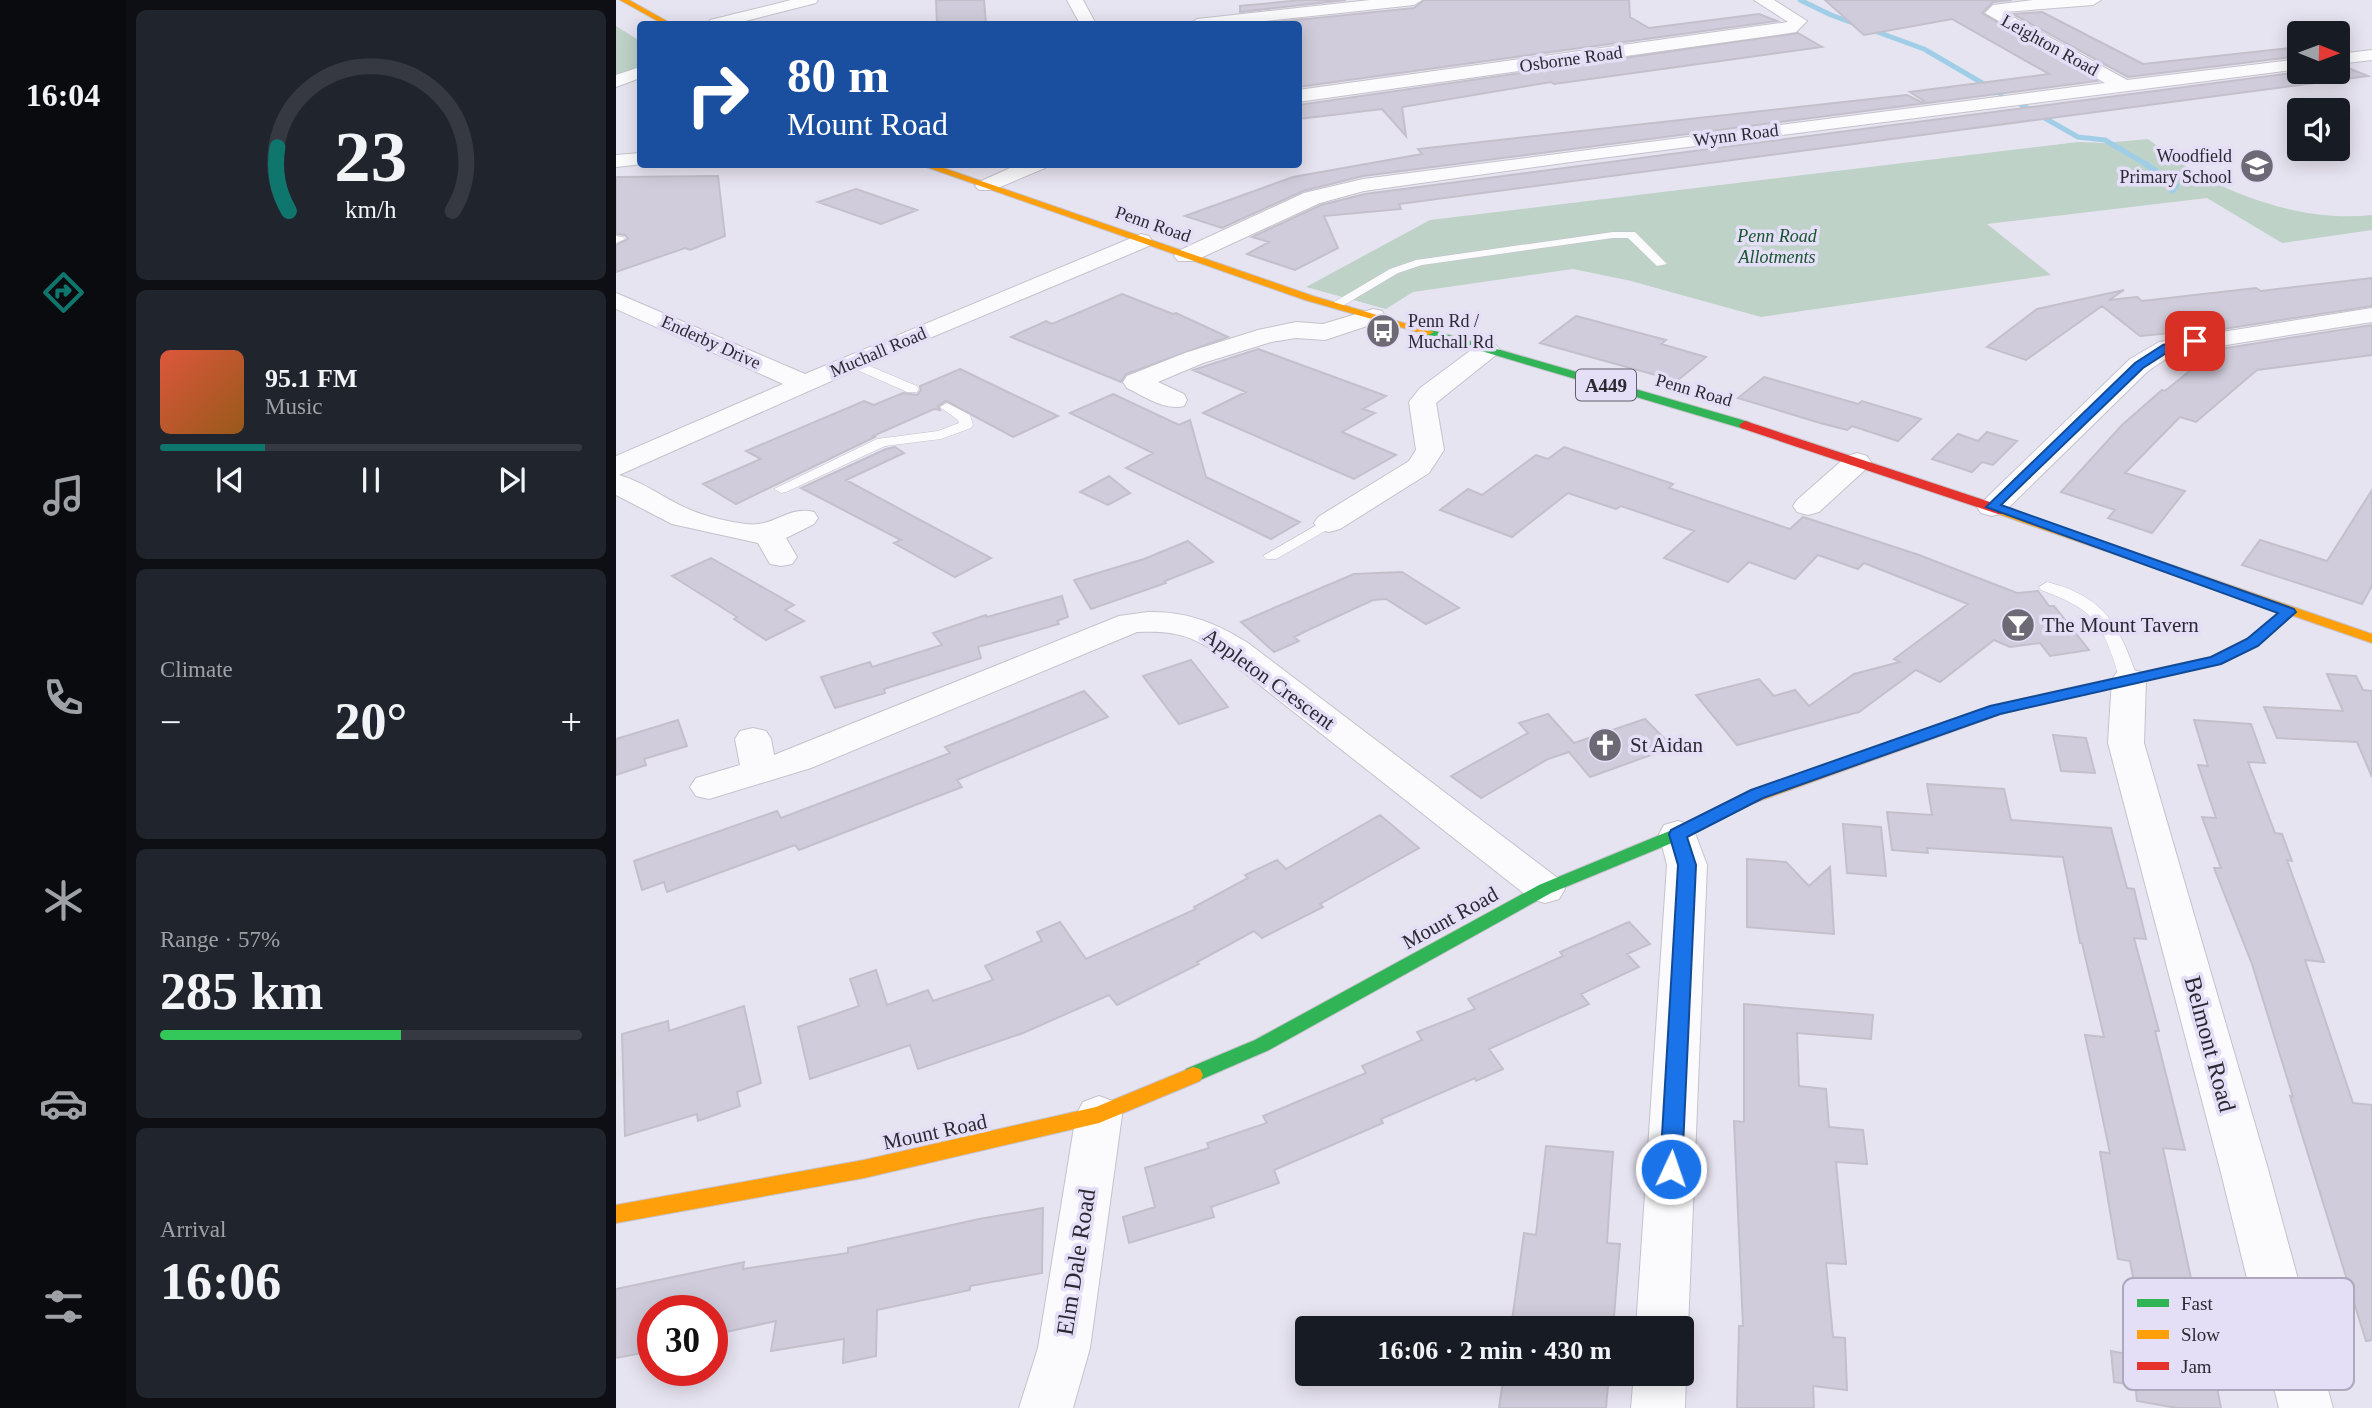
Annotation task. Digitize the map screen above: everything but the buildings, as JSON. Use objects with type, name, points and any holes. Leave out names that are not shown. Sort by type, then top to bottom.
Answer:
[{"type":"main road","points":[[624,0],[662,21]]},
{"type":"main road","points":[[616,13],[637,24]]},
{"type":"main road","name":"Penn Road","points":[[934,168],[1141,241],[1335,305],[1727,419],[1992,507],[2372,639]]},
{"type":"main road","name":"Mount Road","points":[[616,1214],[864,1169],[1099,1115],[1262,1045],[1545,889],[1678,834],[1757,794],[1996,710],[2216,660],[2240,651],[2266,634],[2288,612]]},
{"type":"street","points":[[728,21],[810,0]]},
{"type":"street","points":[[1075,0],[1086,21]]},
{"type":"street","points":[[1224,21],[1414,0]]},
{"type":"street","name":"Osborne Road","points":[[1302,95],[1790,28],[1799,20],[1762,0]]},
{"type":"street","name":"Leighton Road","points":[[2093,0],[2008,7],[1993,13],[2124,86]]},
{"type":"street","points":[[2350,57],[2372,54]]},
{"type":"street","name":"Wynn Road","points":[[1186,256],[1312,198],[1363,185],[2287,66]]},
{"type":"street","points":[[616,81],[637,73]]},
{"type":"street","points":[[616,161],[637,159]]},
{"type":"street","points":[[986,186],[1029,168]]},
{"type":"street","name":"Muchall Road","points":[[616,467],[1141,241]]},
{"type":"street","name":"Enderby Drive","points":[[616,300],[806,384]]},
{"type":"street","points":[[1992,507],[2139,365],[2168,347],[2372,315]]},
{"type":"street","points":[[1174,400],[1136,383],[1194,358],[1267,335],[1296,330],[1325,332],[1373,316]]},
{"type":"street","points":[[1329,523],[1419,467],[1430,450],[1422,401],[1487,350]]},
{"type":"street","points":[[1808,506],[1857,462]]},
{"type":"street","points":[[616,483],[683,518],[745,533],[775,546],[803,518]]},
{"type":"street","name":"Appleton Crescent","points":[[709,787],[756,755],[798,760],[1131,623],[1170,620],[1204,629],[1236,650],[1545,889]]},
{"type":"street","name":"Belmont Road","points":[[2129,679],[2126,743],[2272,1278]]},
{"type":"street","points":[[1663,1316],[1687,865],[1678,834]]},
{"type":"street","name":"Elm Dale Road","points":[[1046,1408],[1064,1348],[1099,1115]]},
{"type":"street","points":[[1658,1408],[1659,1386]]},
{"type":"street","name":"Belmont Road","points":[[2301,1390],[2306,1408]]},
{"type":"lane","points":[[1335,305],[1394,271],[1420,262],[1600,237],[1631,234],[1661,264]]},
{"type":"lane","points":[[853,363],[912,389]]},
{"type":"lane","points":[[781,489],[882,442],[941,435],[966,425],[964,418],[947,407]]},
{"type":"lane","points":[[1271,556],[1329,523]]},
{"type":"lane","points":[[2047,587],[2075,596],[2100,611],[2116,643],[2129,679]]},
{"type":"green space","points":[[616,26],[637,39],[637,68],[616,77]]},
{"type":"green space","name":"Penn Road Allotments","points":[[2148,139],[2195,172],[2230,190],[2269,204],[2310,213],[2330,216],[2372,215],[2372,230],[2282,243],[2207,198],[1987,224],[2051,275],[1761,317],[1631,281],[1573,269],[1413,292],[1386,309],[1306,287],[1430,220],[2078,142],[2105,143]]},
{"type":"waterway","points":[[1800,0],[1831,15],[1924,49],[2001,94]]},
{"type":"waterway","points":[[2020,104],[2078,137],[2105,140],[2148,165]]},
{"type":"waterway","points":[[2148,165],[2176,186],[2172,191]]},
{"type":"traffic: fast","points":[[1428,332],[1745,425]]},
{"type":"traffic: fast","points":[[2043,699],[2216,660],[2255,640],[2288,612]]},
{"type":"traffic: fast","points":[[1193,1075],[1262,1045],[1545,889],[1678,834],[1745,800]]},
{"type":"traffic: slow","points":[[624,0],[662,21]]},
{"type":"traffic: slow","points":[[934,168],[1309,298],[1428,332]]},
{"type":"traffic: slow","points":[[2003,511],[2372,639]]},
{"type":"traffic: slow","points":[[1745,800],[1996,710],[2043,699]]},
{"type":"traffic: slow","points":[[616,1214],[864,1169],[1099,1115],[1193,1075]]},
{"type":"traffic: jam","points":[[1745,425],[2003,511]]},
{"type":"place","name":"Woodfield Primary School","points":[[2257,166]]},
{"type":"place","name":"Penn Rd / Muchall Rd","points":[[1383,331]]},
{"type":"place","name":"The Mount Tavern","points":[[2018,625]]},
{"type":"place","name":"St Aidan","points":[[1605,745]]},
{"type":"route","points":[[1671,1169],[1687,865],[1678,834],[1757,794],[1996,710],[2216,660],[2253,643],[2288,612],[1992,507],[2139,365],[2168,347],[2195,341]]}]
